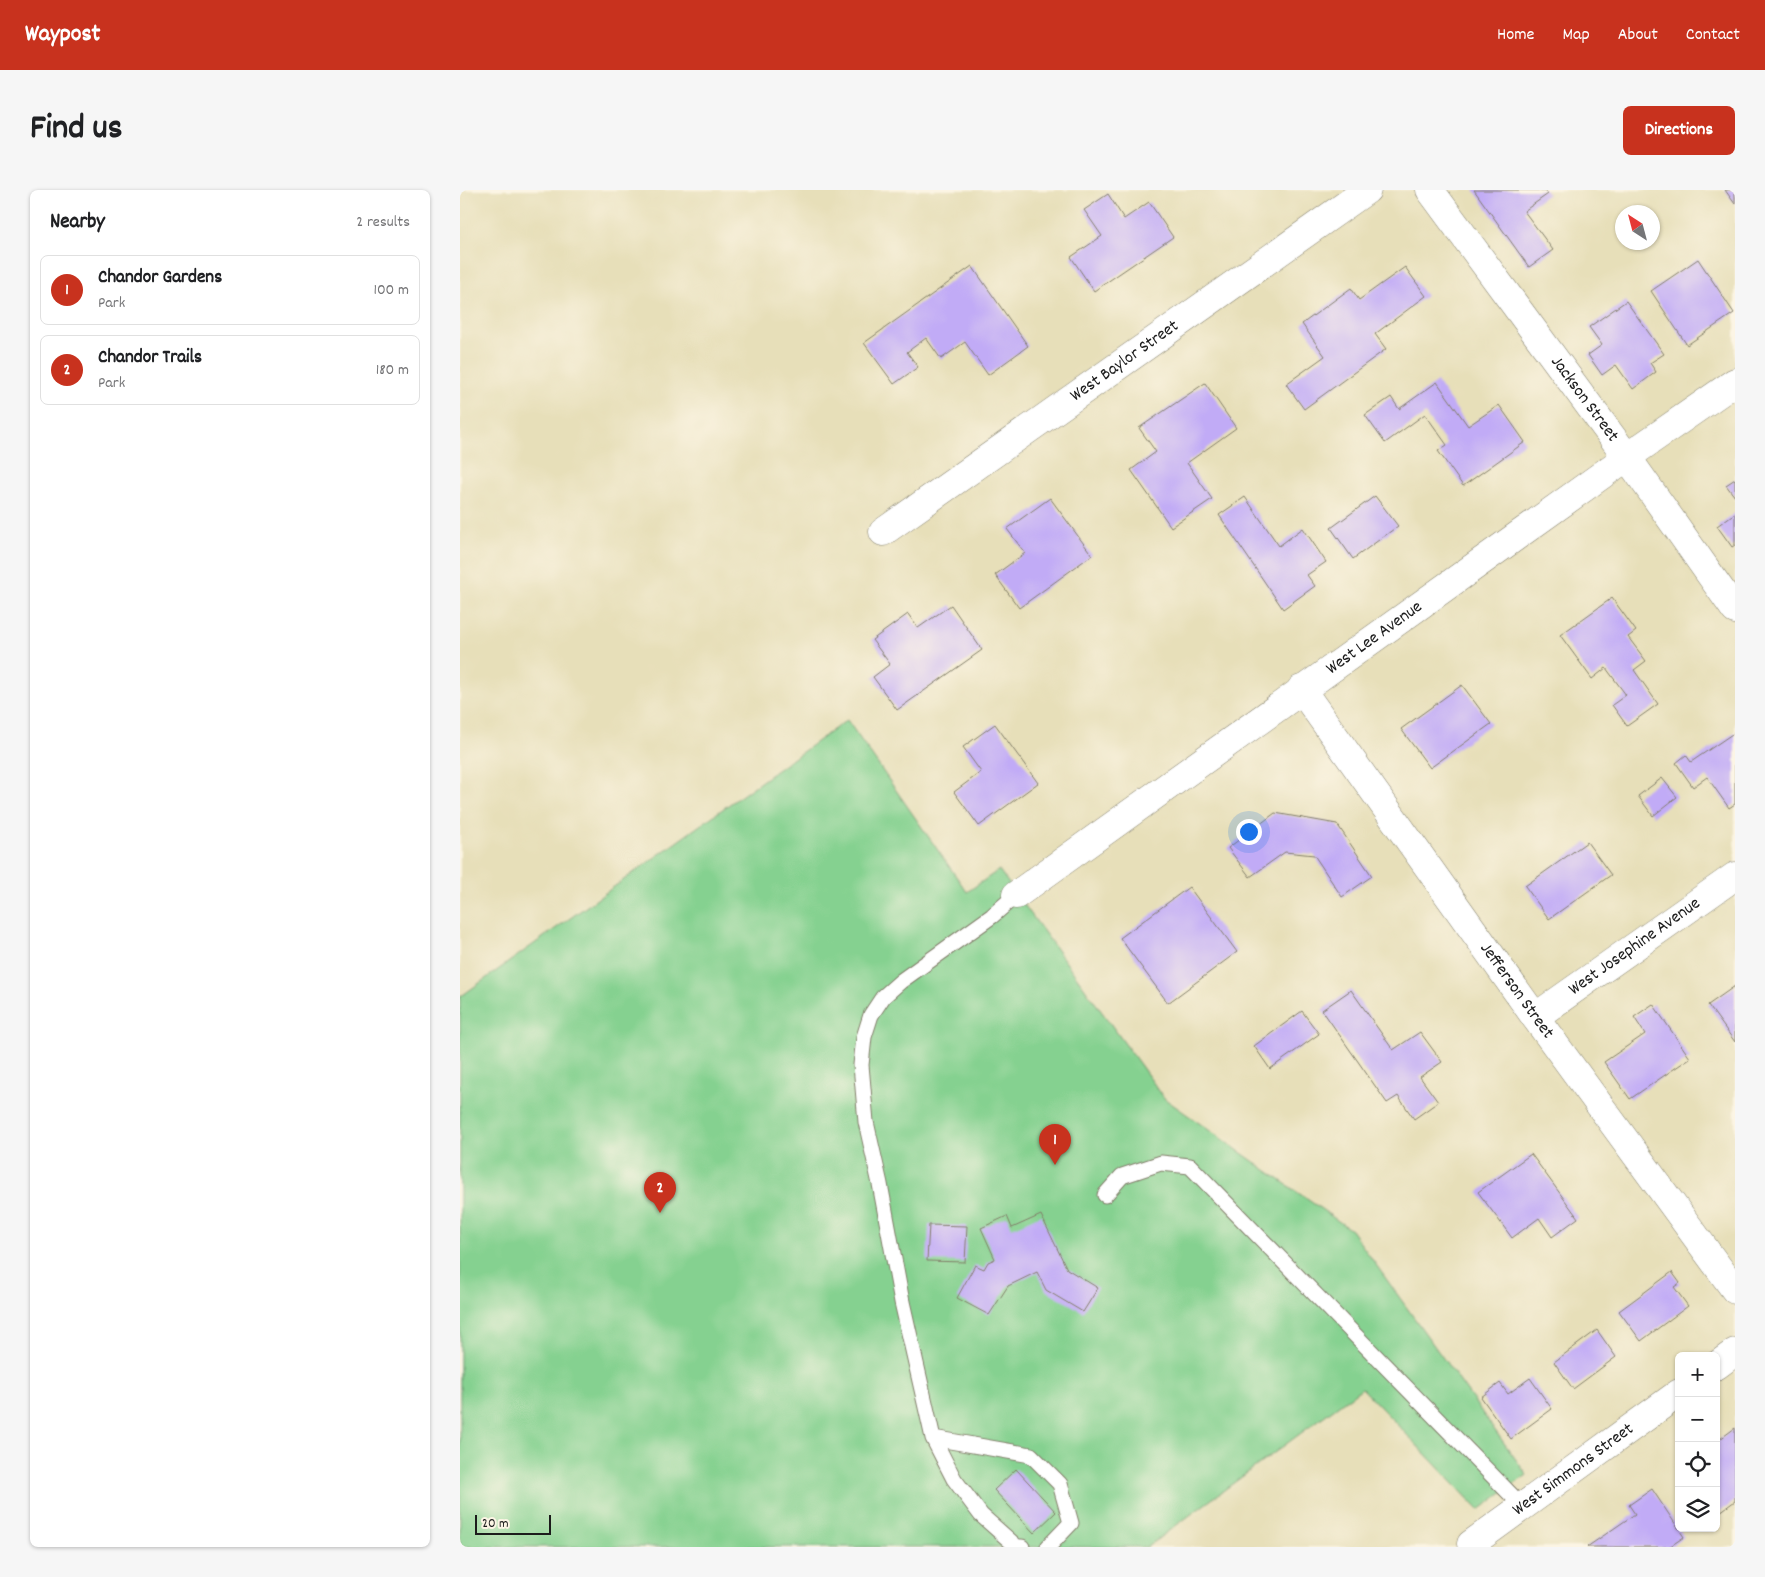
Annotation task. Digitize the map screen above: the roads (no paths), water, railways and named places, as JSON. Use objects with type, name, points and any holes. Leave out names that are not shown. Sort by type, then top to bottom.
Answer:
[{"type":"street","name":"West Baylor Street","points":[[883,532],[1366,190]]},
{"type":"street","name":"Jackson Street","points":[[1430,190],[1627,457],[1735,610]]},
{"type":"street","name":"West Lee Avenue","points":[[1016,895],[1301,689],[1735,382]]},
{"type":"street","name":"Jefferson Street","points":[[1301,689],[1535,1017],[1735,1290]]},
{"type":"street","name":"West Josephine Avenue","points":[[1535,1017],[1735,876]]},
{"type":"street","points":[[1720,1363],[1735,1352]]},
{"type":"street","name":"West Simmons Street","points":[[1473,1547],[1471,1544],[1675,1396]]},
{"type":"lane","points":[[1016,895],[992,916],[901,981],[883,997],[871,1015],[864,1036],[861,1065],[866,1122],[880,1184],[902,1302],[933,1438],[954,1479],[981,1515],[1018,1547],[1022,1547]]},
{"type":"lane","points":[[1106,1195],[1122,1176],[1161,1163],[1190,1166],[1522,1506]]},
{"type":"lane","points":[[933,1438],[1031,1455],[1060,1484],[1071,1523],[1048,1547]]},
{"type":"place","name":"Chandor Gardens","points":[[1055,1165]]},
{"type":"place","name":"Chandor Trails","points":[[660,1213]]}]
